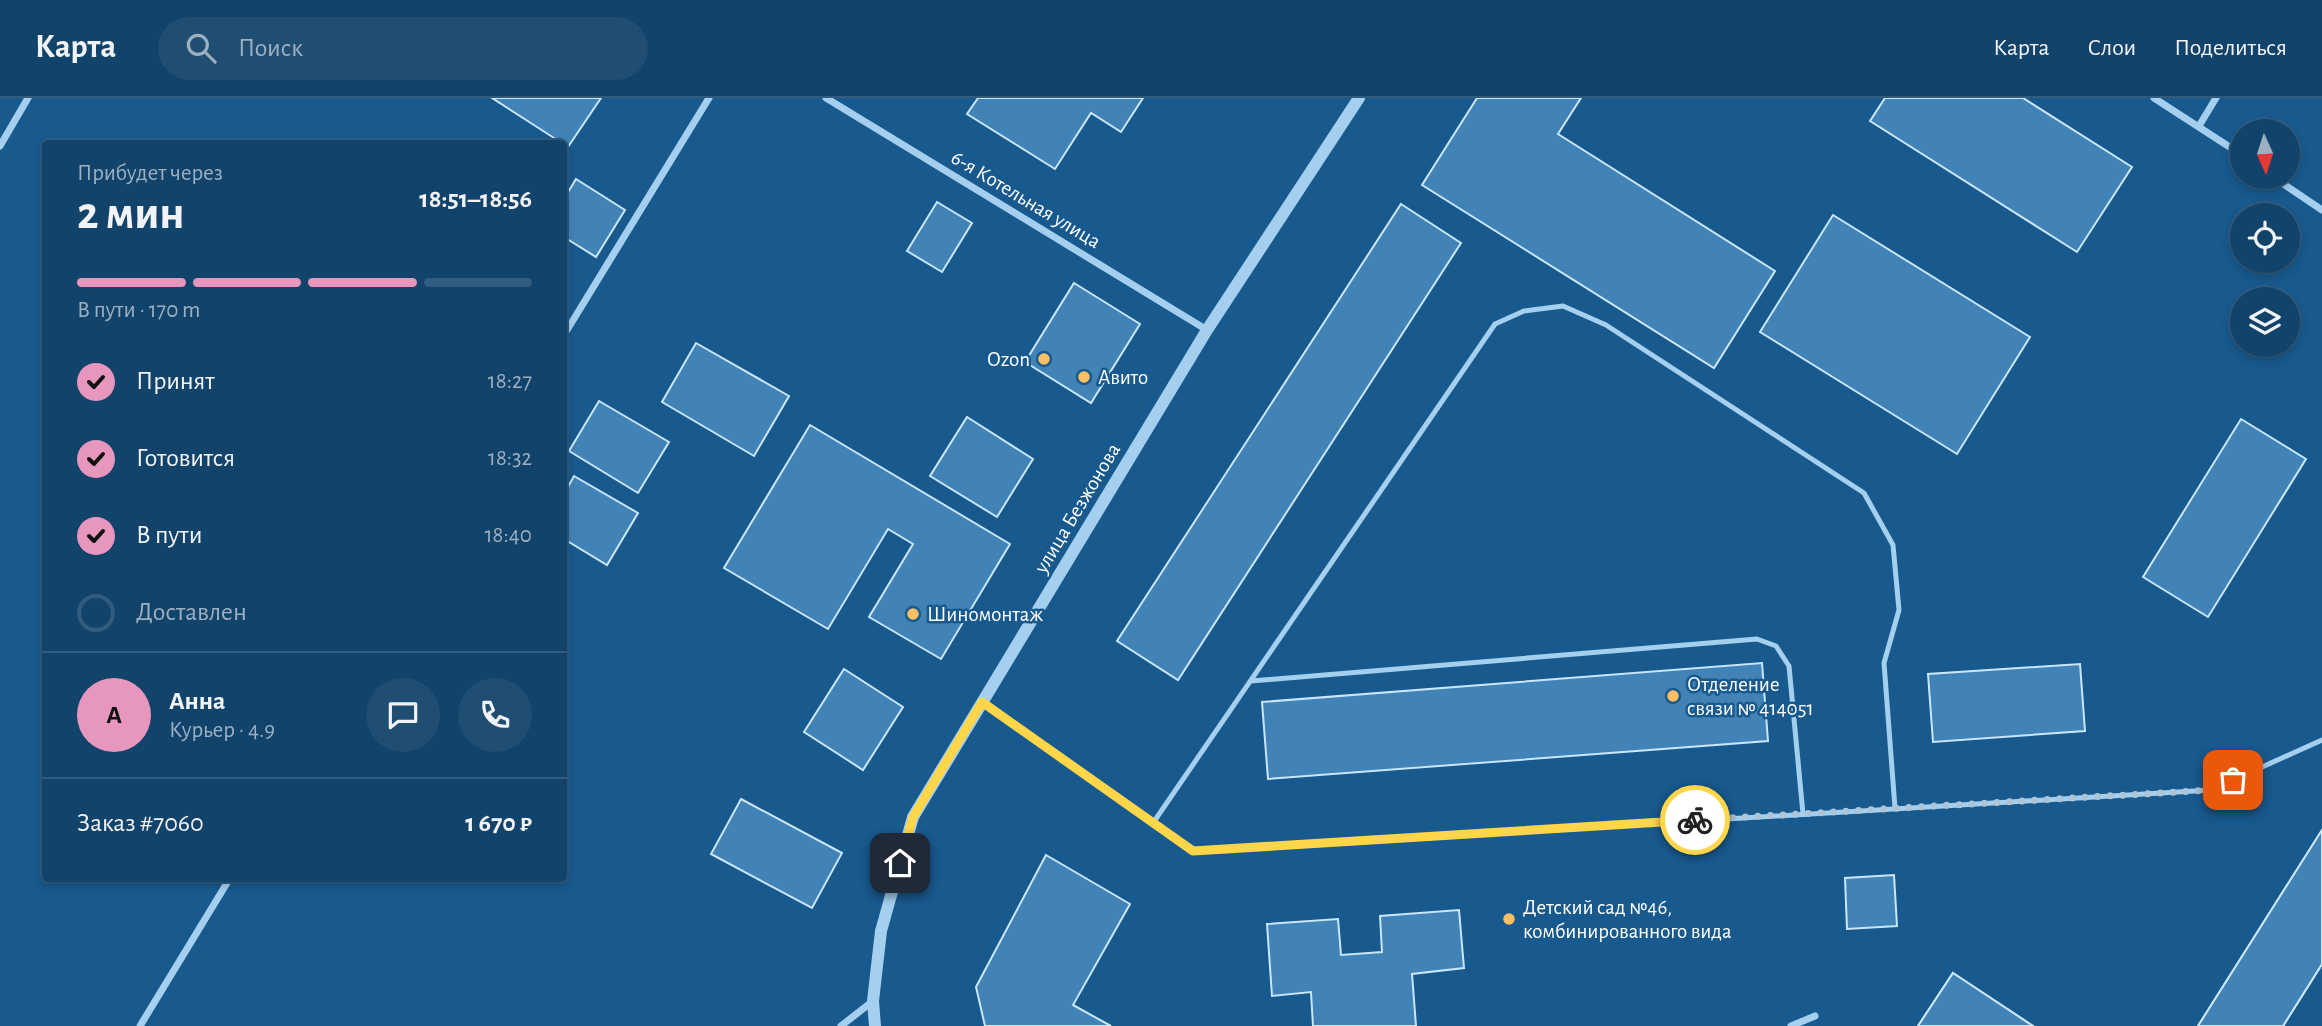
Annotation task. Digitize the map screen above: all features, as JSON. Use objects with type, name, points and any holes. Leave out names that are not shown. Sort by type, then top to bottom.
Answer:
[{"type":"street","points":[[0,146],[28,98]]},
{"type":"street","points":[[567,330],[709,98]]},
{"type":"street","name":"6-я Котельная улица","points":[[827,98],[1207,330]]},
{"type":"street","name":"улица Безжонова","points":[[875,1026],[873,1001],[881,931],[913,817],[1207,330],[1359,98]]},
{"type":"street","points":[[2154,98],[2230,147]]},
{"type":"street","points":[[2199,126],[2216,98]]},
{"type":"street","points":[[2291,189],[2322,210]]},
{"type":"street","points":[[140,1026],[228,882]]},
{"type":"street","points":[[841,1026],[873,1001]]},
{"type":"street","points":[[1791,1026],[1815,1016]]},
{"type":"lane","points":[[1153,823],[1495,324],[1524,311],[1563,306],[1606,324],[1864,493],[1893,545],[1899,610],[1884,663],[1895,808]]},
{"type":"lane","points":[[1251,681],[1757,639],[1776,646],[1789,666],[1803,814]]},
{"type":"lane","points":[[982,702],[1193,851],[2211,790],[2322,740]]},
{"type":"building","points":[[492,98],[601,98],[568,147],[567,140],[557,140]]},
{"type":"building","points":[[978,98],[1143,98],[1121,132],[1091,113],[1055,169],[967,114]]},
{"type":"building","points":[[1477,98],[1581,98],[1558,134],[1775,271],[1714,368],[1422,185]]},
{"type":"building","points":[[1885,98],[2023,98],[2132,167],[2077,252],[1870,121]]},
{"type":"building","points":[[576,179],[625,210],[596,257],[567,239],[567,194]]},
{"type":"building","points":[[937,202],[972,223],[942,272],[907,251]]},
{"type":"building","points":[[1401,204],[1461,243],[1178,680],[1117,641]]},
{"type":"building","points":[[1833,215],[2030,337],[1957,454],[1760,332]]},
{"type":"building","points":[[1074,283],[1140,324],[1091,403],[1025,362]]},
{"type":"building","points":[[696,343],[789,396],[754,456],[662,402]]},
{"type":"building","points":[[599,401],[669,442],[638,493],[569,451]]},
{"type":"building","points":[[967,417],[1033,459],[997,517],[930,476]]},
{"type":"building","points":[[2241,419],[2306,459],[2208,617],[2143,577]]},
{"type":"building","points":[[810,425],[1010,544],[941,659],[869,617],[913,544],[888,529],[828,629],[724,568]]},
{"type":"building","points":[[574,476],[638,513],[607,565],[567,541],[567,489]]},
{"type":"building","points":[[1762,663],[1768,741],[1268,779],[1262,702]]},
{"type":"building","points":[[2080,664],[2085,731],[1933,742],[1928,674]]},
{"type":"building","points":[[844,669],[903,707],[863,770],[804,732]]},
{"type":"building","points":[[741,799],[842,853],[812,908],[711,854]]},
{"type":"building","points":[[2322,830],[2322,964],[2283,1026],[2198,1026]]},
{"type":"building","points":[[2322,830],[2322,964],[2283,1026],[2198,1026]]},
{"type":"building","points":[[1046,855],[1130,904],[1073,1005],[1111,1026],[985,1026],[976,987]]},
{"type":"building","points":[[1894,875],[1897,926],[1847,929],[1845,878]]},
{"type":"building","points":[[1459,910],[1464,968],[1412,974],[1416,1026],[1313,1026],[1311,992],[1272,996],[1267,924],[1338,919],[1341,955],[1382,952],[1380,916]]},
{"type":"building","points":[[1953,973],[2033,1026],[1918,1026]]},
{"type":"building","points":[[1953,973],[2033,1026],[1918,1026]]},
{"type":"way so far","points":[[1695,820],[2211,790],[2233,780]]},
{"type":"place","name":"Ozon","points":[[1044,359]]},
{"type":"place","name":"Авито","points":[[1084,377]]},
{"type":"place","name":"Шиномонтаж","points":[[913,614]]},
{"type":"place","name":"Отделение связи № 414051","points":[[1673,696]]},
{"type":"place","name":"Детский сад №46, комбинированного вида","points":[[1509,919]]},
{"type":"route","points":[[900,863],[913,817],[982,702],[1193,851],[1695,820]]}]
